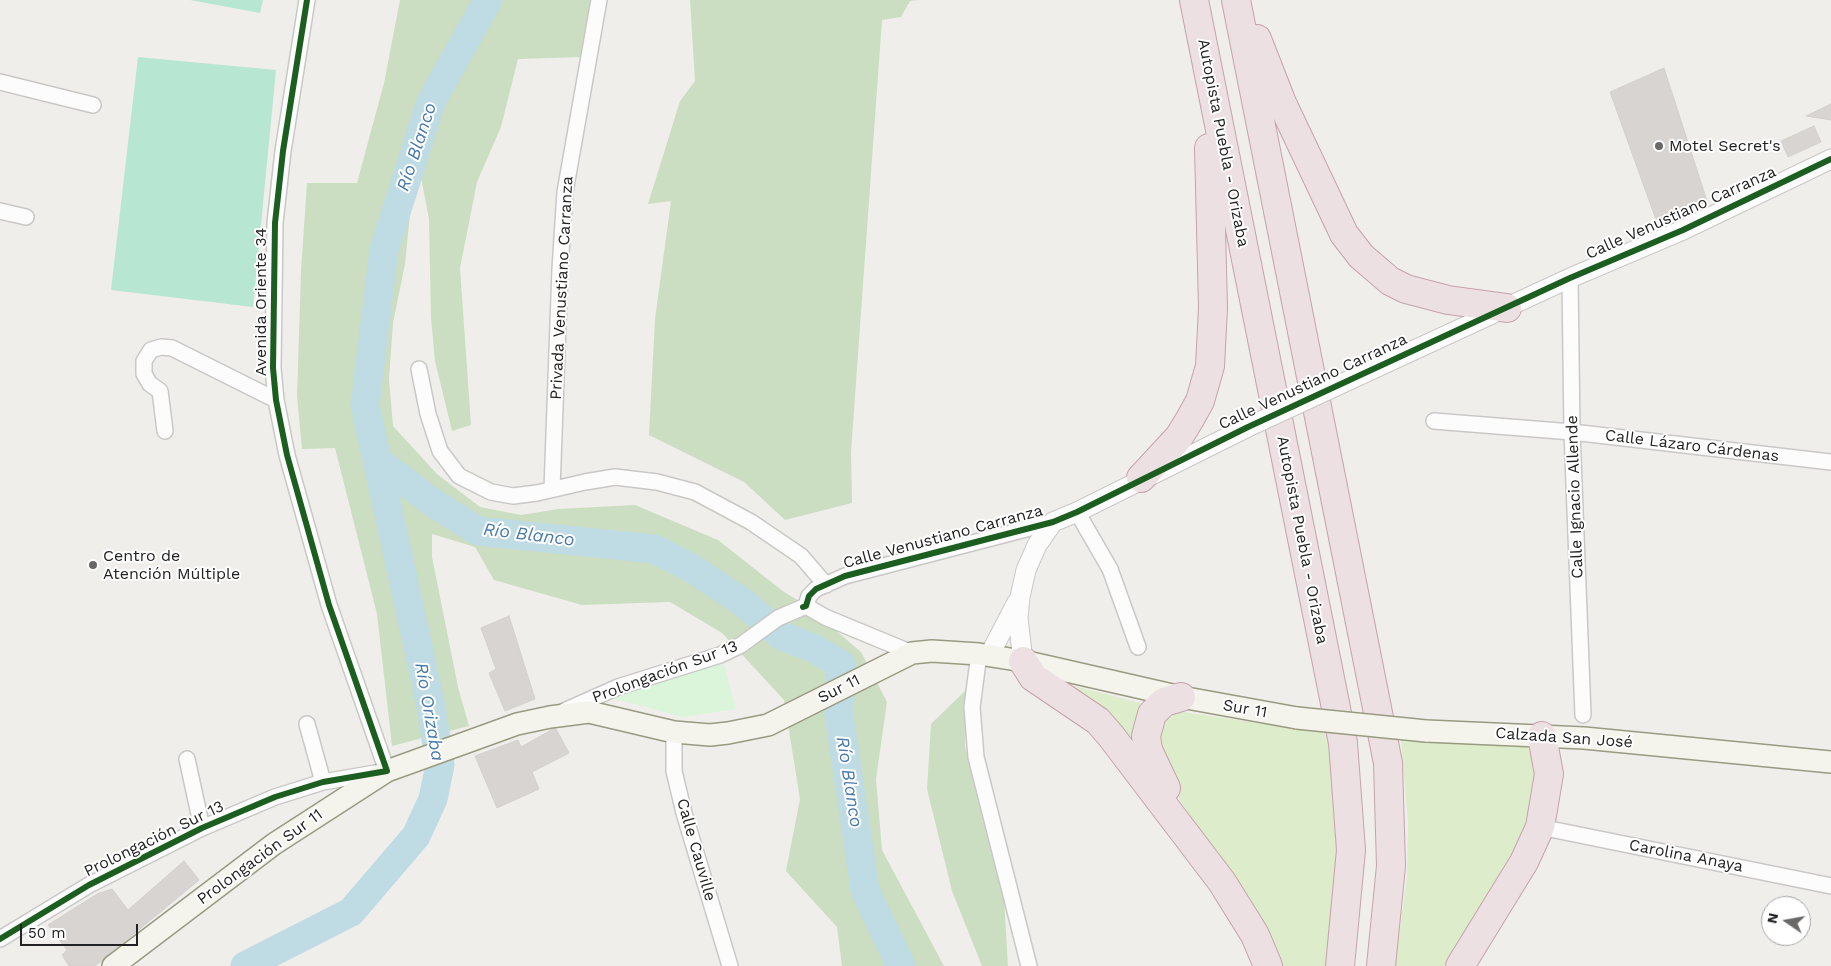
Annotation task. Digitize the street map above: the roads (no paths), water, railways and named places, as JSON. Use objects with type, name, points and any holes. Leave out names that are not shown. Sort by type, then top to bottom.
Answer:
[{"type":"highway","points":[[1236,0],[1388,762],[1391,866],[1381,966]]},
{"type":"highway","points":[[1242,0],[1282,103],[1344,234],[1361,256],[1390,281],[1406,289],[1448,300],[1507,308]]},
{"type":"highway","points":[[1141,478],[1179,437],[1203,392],[1210,366],[1213,308],[1211,166],[1194,2]]},
{"type":"highway","name":"Autopista Puebla - Orizaba","points":[[1194,2],[1343,743],[1351,850],[1340,966]]},
{"type":"highway","points":[[1023,661],[1033,676],[1098,721],[1222,882]]},
{"type":"highway","points":[[1181,697],[1164,702],[1152,714],[1146,736],[1148,750],[1156,772],[1254,935],[1268,966]]},
{"type":"highway","points":[[1460,966],[1524,862],[1540,827],[1549,774],[1542,736]]},
{"type":"main road","name":"Sur 11","points":[[388,770],[517,724],[589,712],[674,732],[719,734],[768,725],[912,653],[932,651],[984,655],[1023,661],[1181,697],[1297,718]]},
{"type":"main road","name":"Calzada San José","points":[[1297,718],[1426,731],[1542,736],[1831,762]]},
{"type":"main road","name":"Prolongación Sur 11","points":[[113,966],[274,844],[388,770]]},
{"type":"street","name":"Avenida Oriente 34","points":[[307,0],[283,151],[275,223],[273,368],[276,400],[287,455],[329,605],[388,770]]},
{"type":"street","name":"Privada Venustiano Carranza","points":[[552,489],[560,268],[565,192],[599,0]]},
{"type":"street","points":[[0,82],[93,105]]},
{"type":"street","name":"Calle Venustiano Carranza","points":[[805,606],[809,596],[845,576],[1053,522],[1078,512],[1141,478],[1248,427],[1570,278],[1683,230],[1831,159]]},
{"type":"street","points":[[0,211],[26,217]]},
{"type":"street","name":"Calle Ignacio Allende","points":[[1570,278],[1572,432],[1583,715]]},
{"type":"street","points":[[165,431],[160,391],[150,384],[144,374],[144,361],[151,350],[161,347],[172,348],[276,400]]},
{"type":"street","points":[[419,369],[428,414],[440,451],[459,476],[491,492],[513,496],[615,477],[657,482],[695,492],[751,522],[802,556],[826,585]]},
{"type":"street","name":"Calle Lázaro Cárdenas","points":[[1434,421],[1572,432],[1831,462]]},
{"type":"street","points":[[1078,512],[1110,569],[1138,647]]},
{"type":"street","points":[[1023,661],[1019,640],[1020,597],[1026,570],[1038,545],[1053,522]]},
{"type":"street","points":[[1020,597],[984,655],[972,708],[976,757],[1029,966]]},
{"type":"street","points":[[805,606],[825,617],[912,653]]},
{"type":"street","name":"Prolongación Sur 13","points":[[550,717],[618,686],[720,655],[741,645],[778,618],[805,606]]},
{"type":"street","points":[[307,724],[323,782]]},
{"type":"street","name":"Calle Cauville","points":[[674,732],[674,771],[684,813],[730,966]]},
{"type":"street","points":[[187,759],[202,828]]},
{"type":"street","name":"Prolongación Sur 13","points":[[0,939],[89,885],[202,828],[275,798],[323,782],[388,770]]},
{"type":"street","name":"Carolina Anaya","points":[[1540,827],[1831,886]]},
{"type":"waterway","name":"Río Blanco","points":[[488,0],[431,102],[384,250],[365,405],[377,460],[432,502],[478,531],[654,549],[693,569],[744,603],[782,636],[813,648],[841,664],[839,715],[865,890],[901,966]]},
{"type":"waterway","name":"Río Orizaba","points":[[245,966],[351,912],[416,836],[433,799],[440,765],[431,706],[377,460]]},
{"type":"place","name":"Motel Secret's","points":[[1659,146]]},
{"type":"place","name":"Centro de Atención Múltiple","points":[[93,565]]}]
